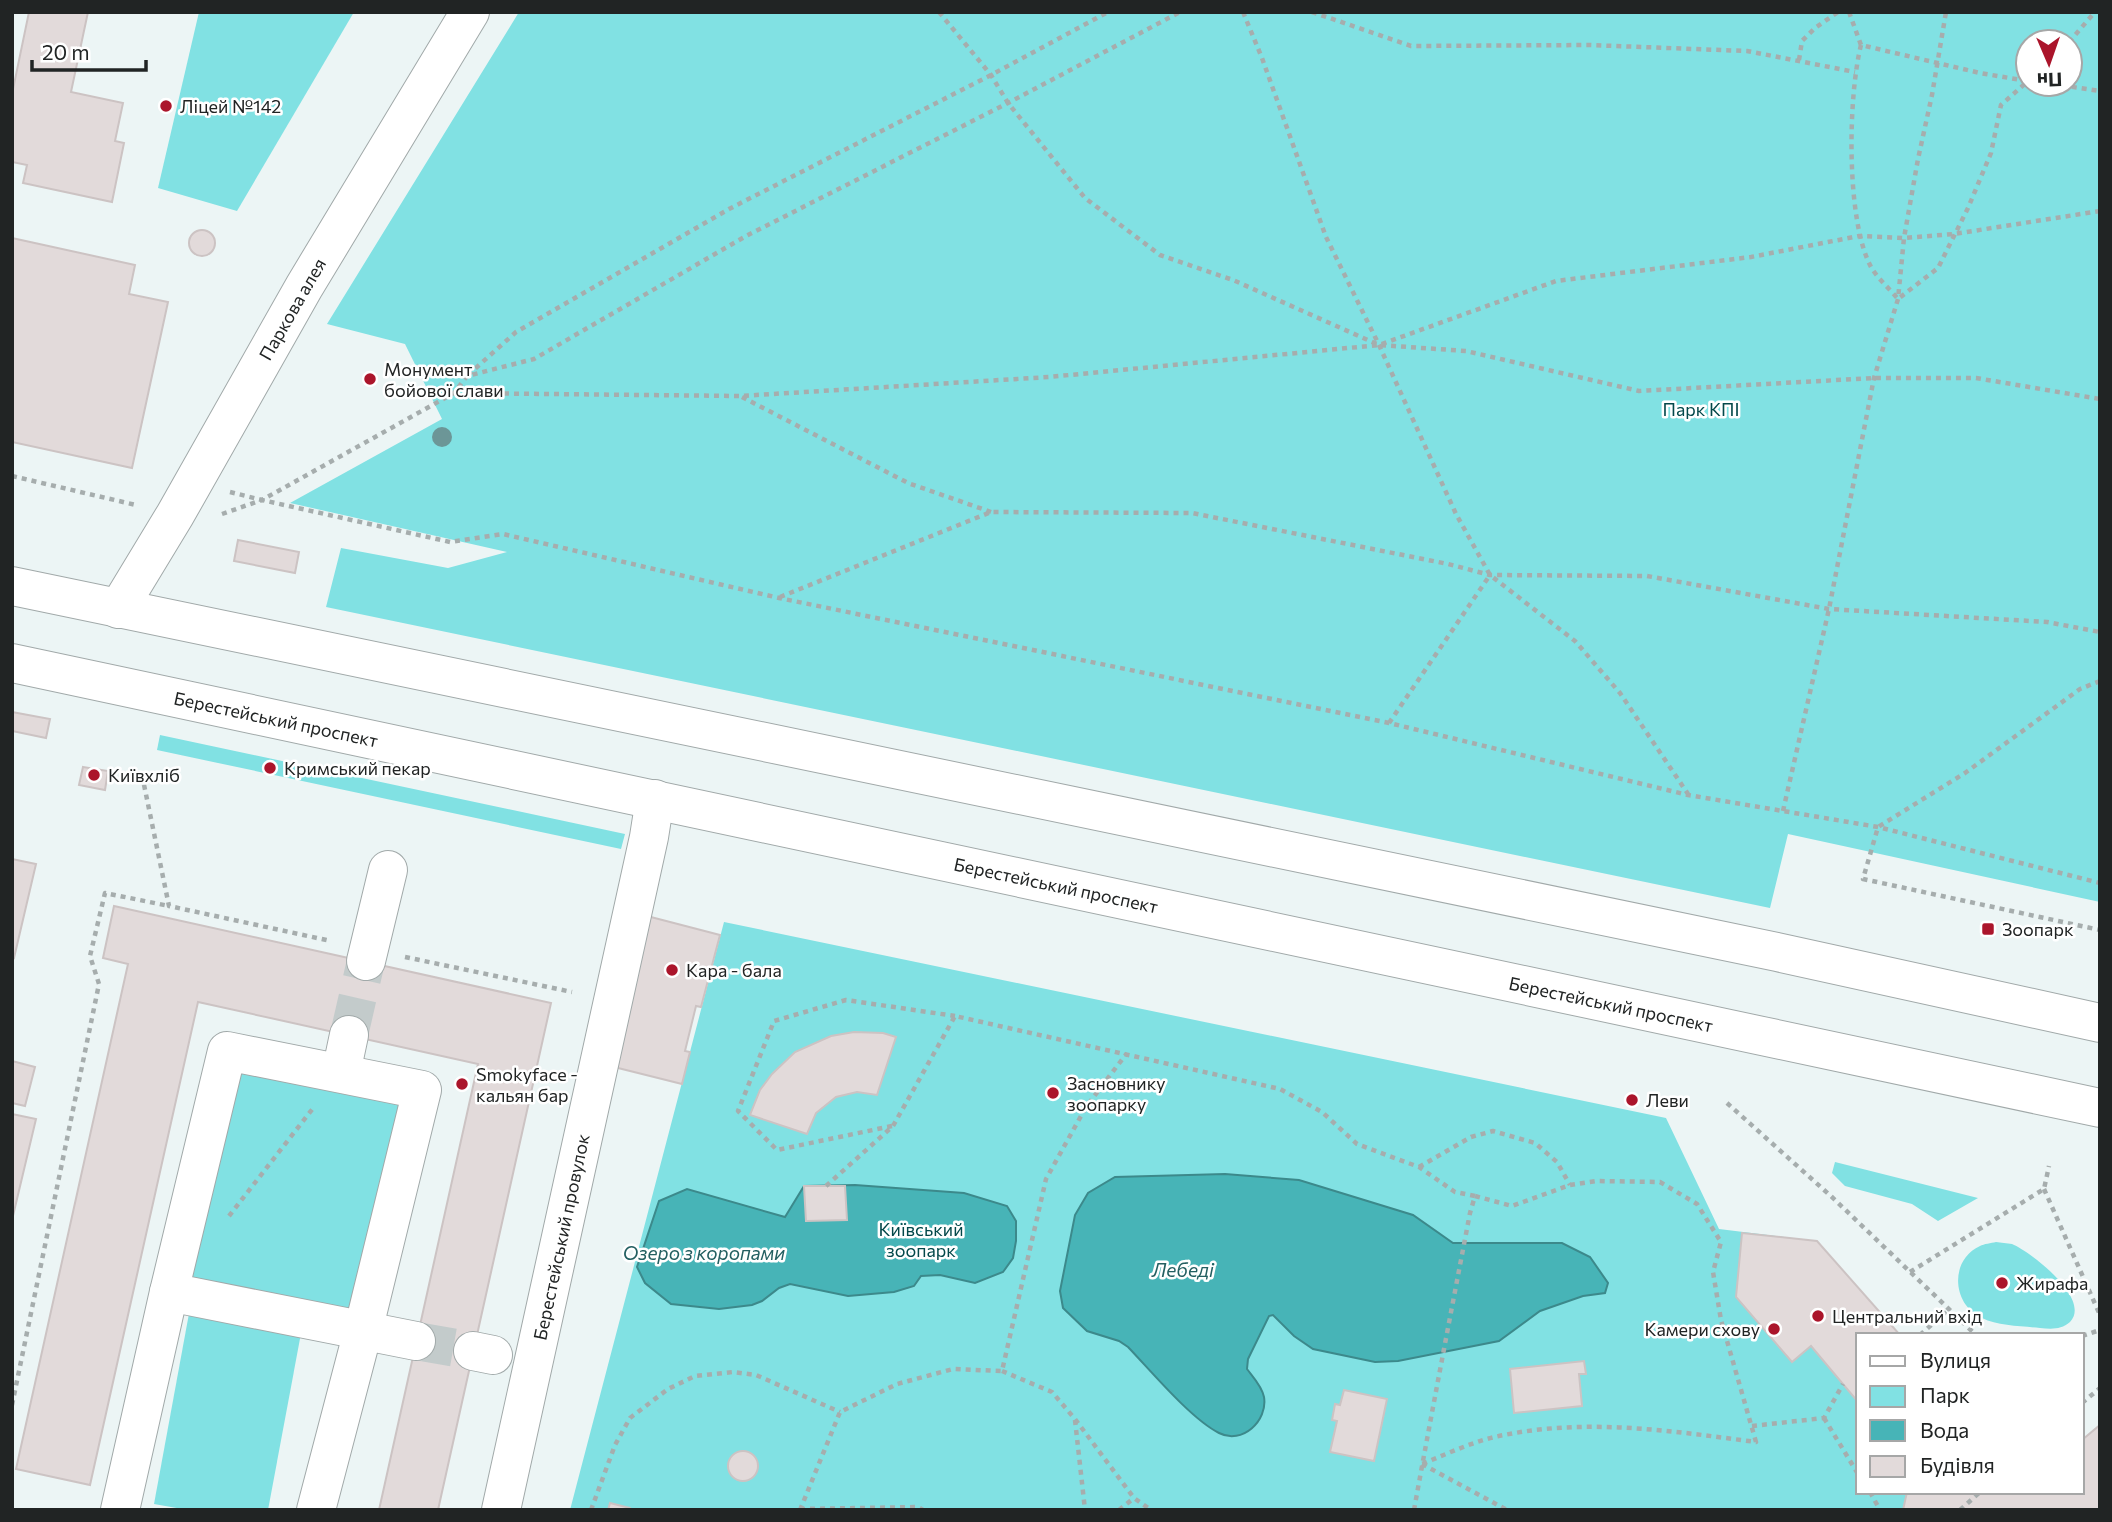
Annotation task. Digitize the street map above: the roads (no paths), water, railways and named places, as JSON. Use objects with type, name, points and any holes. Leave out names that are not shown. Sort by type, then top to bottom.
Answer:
[{"type":"main road","name":"Паркова алея","points":[[118,609],[176,515],[304,287],[470,12]]},
{"type":"main road","points":[[12,586],[1764,949],[2100,1023]]},
{"type":"main road","name":"Берестейський проспект","points":[[12,663],[2100,1108]]},
{"type":"main road","name":"Берестейський провулок","points":[[501,1510],[656,799]]},
{"type":"main road","points":[[368,955],[387,870]]},
{"type":"main road","points":[[341,1073],[349,1035]]},
{"type":"main road","points":[[120,1510],[227,1051],[422,1090],[316,1510]]},
{"type":"main road","points":[[169,1292],[416,1341]]},
{"type":"water","name":"Лебеді","points":[[1225,1174],[1299,1180],[1413,1215],[1453,1243],[1562,1243],[1590,1257],[1608,1283],[1605,1293],[1583,1296],[1540,1311],[1499,1341],[1398,1361],[1375,1362],[1313,1349],[1294,1336],[1273,1315],[1269,1316],[1248,1359],[1247,1369],[1263,1393],[1262,1414],[1252,1428],[1236,1436],[1228,1436],[1196,1417],[1128,1347],[1119,1341],[1087,1331],[1063,1308],[1060,1291],[1075,1215],[1088,1193],[1115,1177]]},
{"type":"water","name":"Озеро з коропами","points":[[855,1185],[964,1193],[1007,1206],[1016,1221],[1013,1258],[1003,1272],[975,1283],[940,1275],[921,1276],[914,1286],[894,1292],[848,1296],[790,1284],[752,1305],[719,1309],[671,1304],[645,1283],[637,1267],[659,1201],[687,1189],[785,1217],[804,1186]]},
{"type":"tunnel","points":[[349,1035],[366,961]]},
{"type":"tunnel","points":[[416,1341],[473,1351]]},
{"type":"place","name":"Ліцей №142","points":[[166,106]]},
{"type":"place","name":"Монумент бойової слави","points":[[370,379]]},
{"type":"place","name":"Кримський пекар","points":[[270,768]]},
{"type":"place","name":"Київхліб","points":[[94,775]]},
{"type":"place","name":"Зоопарк","points":[[1988,929]]},
{"type":"place","name":"Кара - бала","points":[[672,970]]},
{"type":"place","name":"Smokyface - кальян бар","points":[[462,1084]]},
{"type":"place","name":"Засновнику зоопарку","points":[[1053,1093]]},
{"type":"place","name":"Леви","points":[[1632,1100]]},
{"type":"place","name":"Жирафа","points":[[2002,1283]]},
{"type":"place","name":"Центральний вхід","points":[[1818,1316]]},
{"type":"place","name":"Камери схову","points":[[1774,1329]]},
{"type":"park label","name":"Парк КПІ","points":[[1701,409]]},
{"type":"park label","name":"Київський зоопарк","points":[[921,1239]]}]
